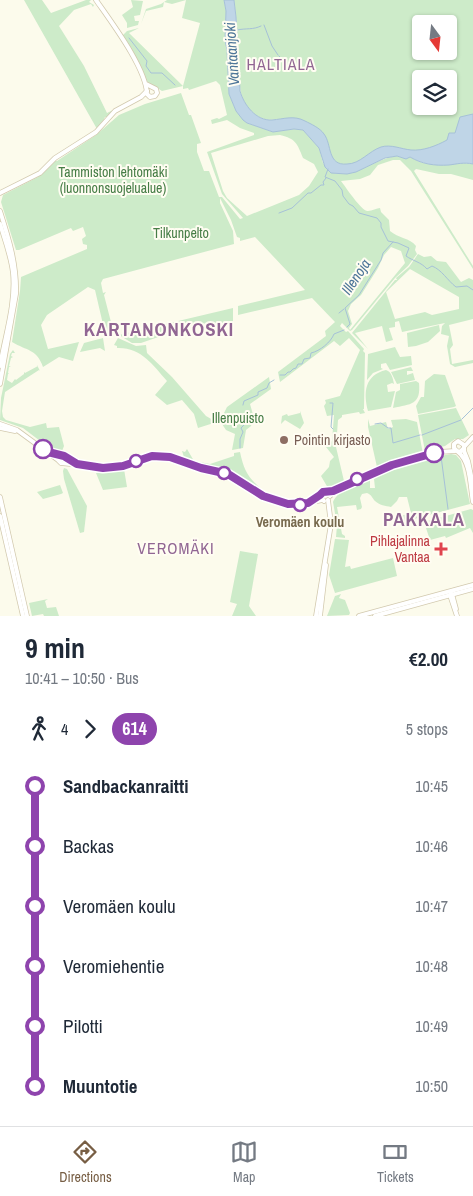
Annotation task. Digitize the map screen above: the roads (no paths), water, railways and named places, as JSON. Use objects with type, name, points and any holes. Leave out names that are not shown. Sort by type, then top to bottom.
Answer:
[{"type":"main road","points":[[96,0],[139,68],[149,96]]},
{"type":"main road","points":[[0,194],[40,173],[55,158],[96,132],[114,110],[141,96],[148,90],[155,88],[156,93],[154,96],[141,96]]},
{"type":"main road","points":[[0,211],[13,253],[17,279],[0,384]]},
{"type":"main road","points":[[0,224],[10,259],[13,279],[13,293],[0,366]]},
{"type":"main road","points":[[0,426],[20,432],[59,458],[60,463],[65,461],[109,468],[123,466],[152,456],[164,456],[201,468],[228,474],[263,496],[281,503],[294,505],[308,503],[325,497],[352,481],[397,464],[439,452],[458,441],[463,446],[470,466],[473,485]]},
{"type":"main road","points":[[439,452],[457,451],[473,437]]},
{"type":"main road","points":[[454,444],[466,462],[473,502]]},
{"type":"main road","points":[[0,497],[27,616]]},
{"type":"main road","points":[[316,616],[331,524],[330,511],[325,497]]},
{"type":"main road","points":[[0,516],[23,616]]},
{"type":"main road","points":[[375,616],[451,594],[473,585]]},
{"type":"main road","points":[[359,616],[473,589]]},
{"type":"main road","points":[[451,594],[457,614]]},
{"type":"main road","points":[[320,599],[320,616]]},
{"type":"water","name":"Vantaanjoki","points":[[224,0],[234,0],[240,91],[244,102],[256,115],[266,120],[297,118],[313,125],[324,134],[336,162],[347,164],[356,162],[372,151],[385,146],[416,150],[434,146],[447,140],[449,133],[455,133],[460,117],[473,114],[473,164],[433,165],[410,157],[406,159],[397,156],[385,158],[356,172],[347,174],[331,173],[325,167],[319,148],[303,130],[294,129],[273,132],[247,123],[236,111],[229,94]]},
{"type":"waterway","points":[[264,25],[272,46],[278,55]]},
{"type":"waterway","name":"Vantaanjoki","points":[[237,30],[261,26]]},
{"type":"waterway","points":[[129,38],[147,61],[146,66],[151,73],[162,73],[175,85]]},
{"type":"waterway","points":[[279,56],[285,62]]},
{"type":"waterway","name":"Illenoja","points":[[328,169],[325,177],[335,181],[342,190],[343,196],[359,213],[377,218],[388,241],[409,248],[406,256],[427,269],[432,266],[436,268],[456,287],[467,286],[473,290]]},
{"type":"waterway","points":[[279,213],[292,208],[308,193],[324,185],[323,182],[326,178]]},
{"type":"waterway","name":"Illenoja","points":[[347,327],[350,324],[345,308],[359,295],[381,260],[383,253],[393,242]]},
{"type":"waterway","points":[[339,313],[344,309]]},
{"type":"waterway","name":"Illenoja","points":[[280,375],[285,375],[296,368],[298,364],[302,364],[304,359],[310,358],[311,353],[328,343],[334,334],[344,330]]},
{"type":"waterway","name":"Illenoja","points":[[243,405],[244,401],[258,395],[258,392],[267,388],[269,383],[274,380]]},
{"type":"waterway","points":[[330,403],[333,403],[331,427],[333,429]]},
{"type":"waterway","points":[[462,419],[473,408]]},
{"type":"waterway","points":[[422,435],[461,420]]},
{"type":"waterway","points":[[375,424],[381,423],[391,428],[393,443],[420,435]]},
{"type":"waterway","name":"Illenoja","points":[[240,448],[240,439],[243,432],[241,428],[244,425]]},
{"type":"waterway","points":[[441,456],[448,509]]},
{"type":"place","name":"Pointin kirjasto","points":[[284,440]]},
{"type":"place","name":"Veromäen koulu","points":[[300,505]]},
{"type":"place","name":"Pihlajalinna Vantaa","points":[[441,549]]},
{"type":"district","name":"HALTIALA","points":[[281,64]]},
{"type":"district","name":"KARTANONKOSKI","points":[[159,329]]},
{"type":"district","name":"PAKKALA","points":[[424,519]]},
{"type":"district","name":"VEROMÄKI","points":[[176,548]]},
{"type":"park label","name":"Tammiston lehtomäki (luonnonsuojelualue)","points":[[113,180]]},
{"type":"park label","name":"Tilkunpelto","points":[[181,233]]},
{"type":"park label","name":"Illenpuisto","points":[[238,418]]}]
